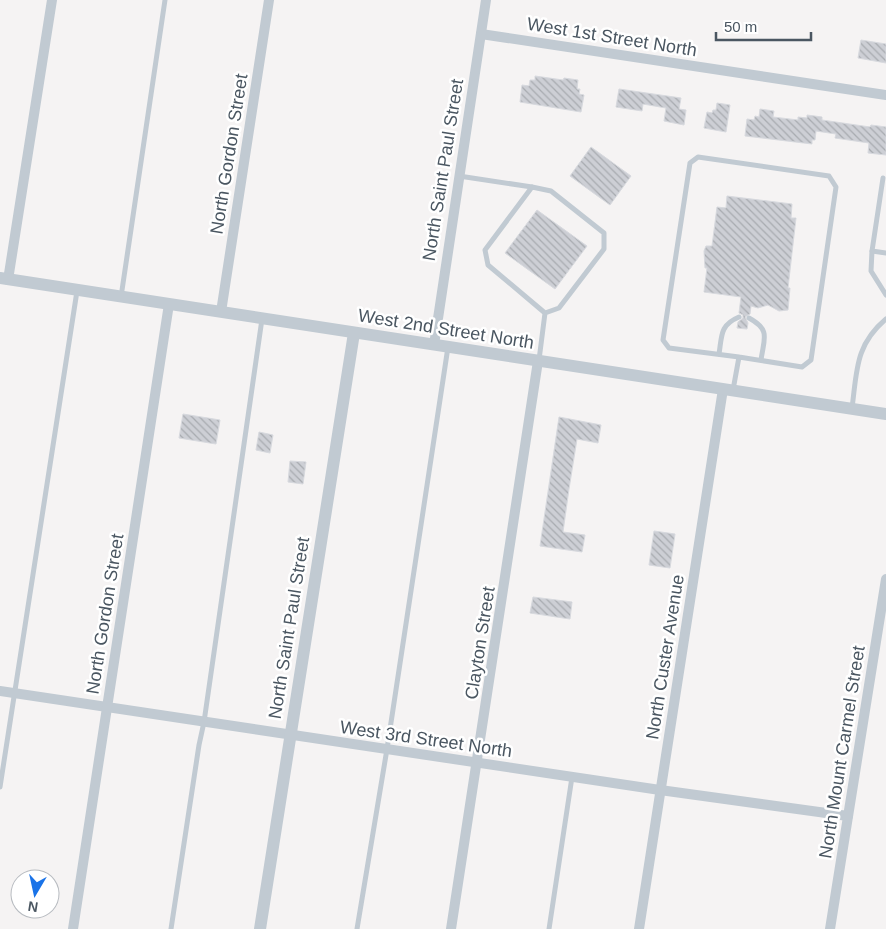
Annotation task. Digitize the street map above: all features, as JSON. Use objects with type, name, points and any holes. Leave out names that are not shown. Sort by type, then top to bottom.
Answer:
[{"type":"street","points":[[4,279],[52,0]]},
{"type":"street","name":"North Gordon Street","points":[[221,312],[269,0]]},
{"type":"street","name":"North Saint Paul Street","points":[[434,345],[486,0]]},
{"type":"street","name":"West 1st Street North","points":[[481,34],[886,95]]},
{"type":"street","name":"West 2nd Street North","points":[[4,279],[886,414]]},
{"type":"street","name":"North Gordon Street","points":[[73,929],[169,304]]},
{"type":"street","name":"North Saint Paul Street","points":[[260,929],[354,333]]},
{"type":"street","name":"Clayton Street","points":[[452,929],[538,361]]},
{"type":"street","name":"North Custer Avenue","points":[[639,929],[660,790],[728,390]]},
{"type":"street","name":"North Mount Carmel Street","points":[[830,929],[886,579]]},
{"type":"street","name":"West 3rd Street North","points":[[0,691],[660,790],[848,816]]},
{"type":"lane","points":[[121,297],[165,0]]},
{"type":"lane","points":[[698,156],[829,176],[836,187],[811,360],[802,367],[739,357],[669,348],[663,340],[690,163],[698,156]]},
{"type":"lane","points":[[460,176],[551,191],[604,233],[604,249],[559,308],[545,313]]},
{"type":"lane","points":[[883,178],[872,251],[872,271],[886,296]]},
{"type":"lane","points":[[532,187],[485,250],[488,265],[545,313]]},
{"type":"lane","points":[[872,251],[886,253]]},
{"type":"lane","points":[[0,787],[77,290]]},
{"type":"lane","points":[[538,361],[545,313]]},
{"type":"lane","points":[[719,354],[723,330],[729,321],[739,316]]},
{"type":"lane","points":[[749,318],[764,328],[761,360]]},
{"type":"lane","points":[[171,929],[204,722],[262,319]]},
{"type":"lane","points":[[852,409],[862,349],[866,339],[886,319]]},
{"type":"lane","points":[[357,929],[387,749],[448,347]]},
{"type":"lane","points":[[728,390],[739,357]]},
{"type":"lane","points":[[549,929],[572,777]]},
{"type":"building","points":[[861,40],[886,44],[886,63],[858,58]]},
{"type":"building","points":[[535,76],[578,80],[577,89],[580,89],[579,94],[584,95],[581,112],[520,102],[522,85],[529,86],[530,80],[535,80]]},
{"type":"building","points":[[619,89],[681,98],[679,109],[686,110],[684,125],[664,121],[666,108],[643,104],[642,111],[616,107]]},
{"type":"building","points":[[717,103],[730,105],[726,132],[704,128],[707,112],[712,113],[713,110],[716,110]]},
{"type":"building","points":[[760,109],[774,111],[773,117],[798,120],[798,117],[807,118],[807,115],[822,117],[822,120],[870,127],[871,125],[886,127],[886,155],[868,153],[869,143],[835,138],[836,134],[816,131],[815,140],[812,140],[812,144],[745,136],[747,119],[754,120],[755,116],[759,117]]},
{"type":"building","points":[[591,147],[631,176],[610,205],[570,176]]},
{"type":"building","points":[[727,196],[792,204],[791,218],[796,218],[788,288],[790,288],[788,310],[779,311],[768,305],[758,308],[751,306],[750,314],[745,317],[748,323],[747,329],[737,328],[738,322],[743,318],[743,315],[739,313],[741,297],[704,292],[707,268],[705,268],[704,251],[706,246],[712,246],[717,207],[726,208]]},
{"type":"building","points":[[537,210],[587,246],[555,289],[505,253]]},
{"type":"building","points":[[183,414],[220,420],[216,444],[179,438]]},
{"type":"building","points":[[559,417],[601,425],[598,443],[577,439],[569,489],[563,532],[585,535],[582,552],[540,546]]},
{"type":"building","points":[[259,432],[273,435],[270,453],[256,450]]},
{"type":"building","points":[[290,461],[306,462],[303,484],[288,482]]},
{"type":"building","points":[[654,531],[675,534],[670,568],[649,565]]},
{"type":"building","points":[[533,597],[572,602],[570,619],[530,613]]}]
